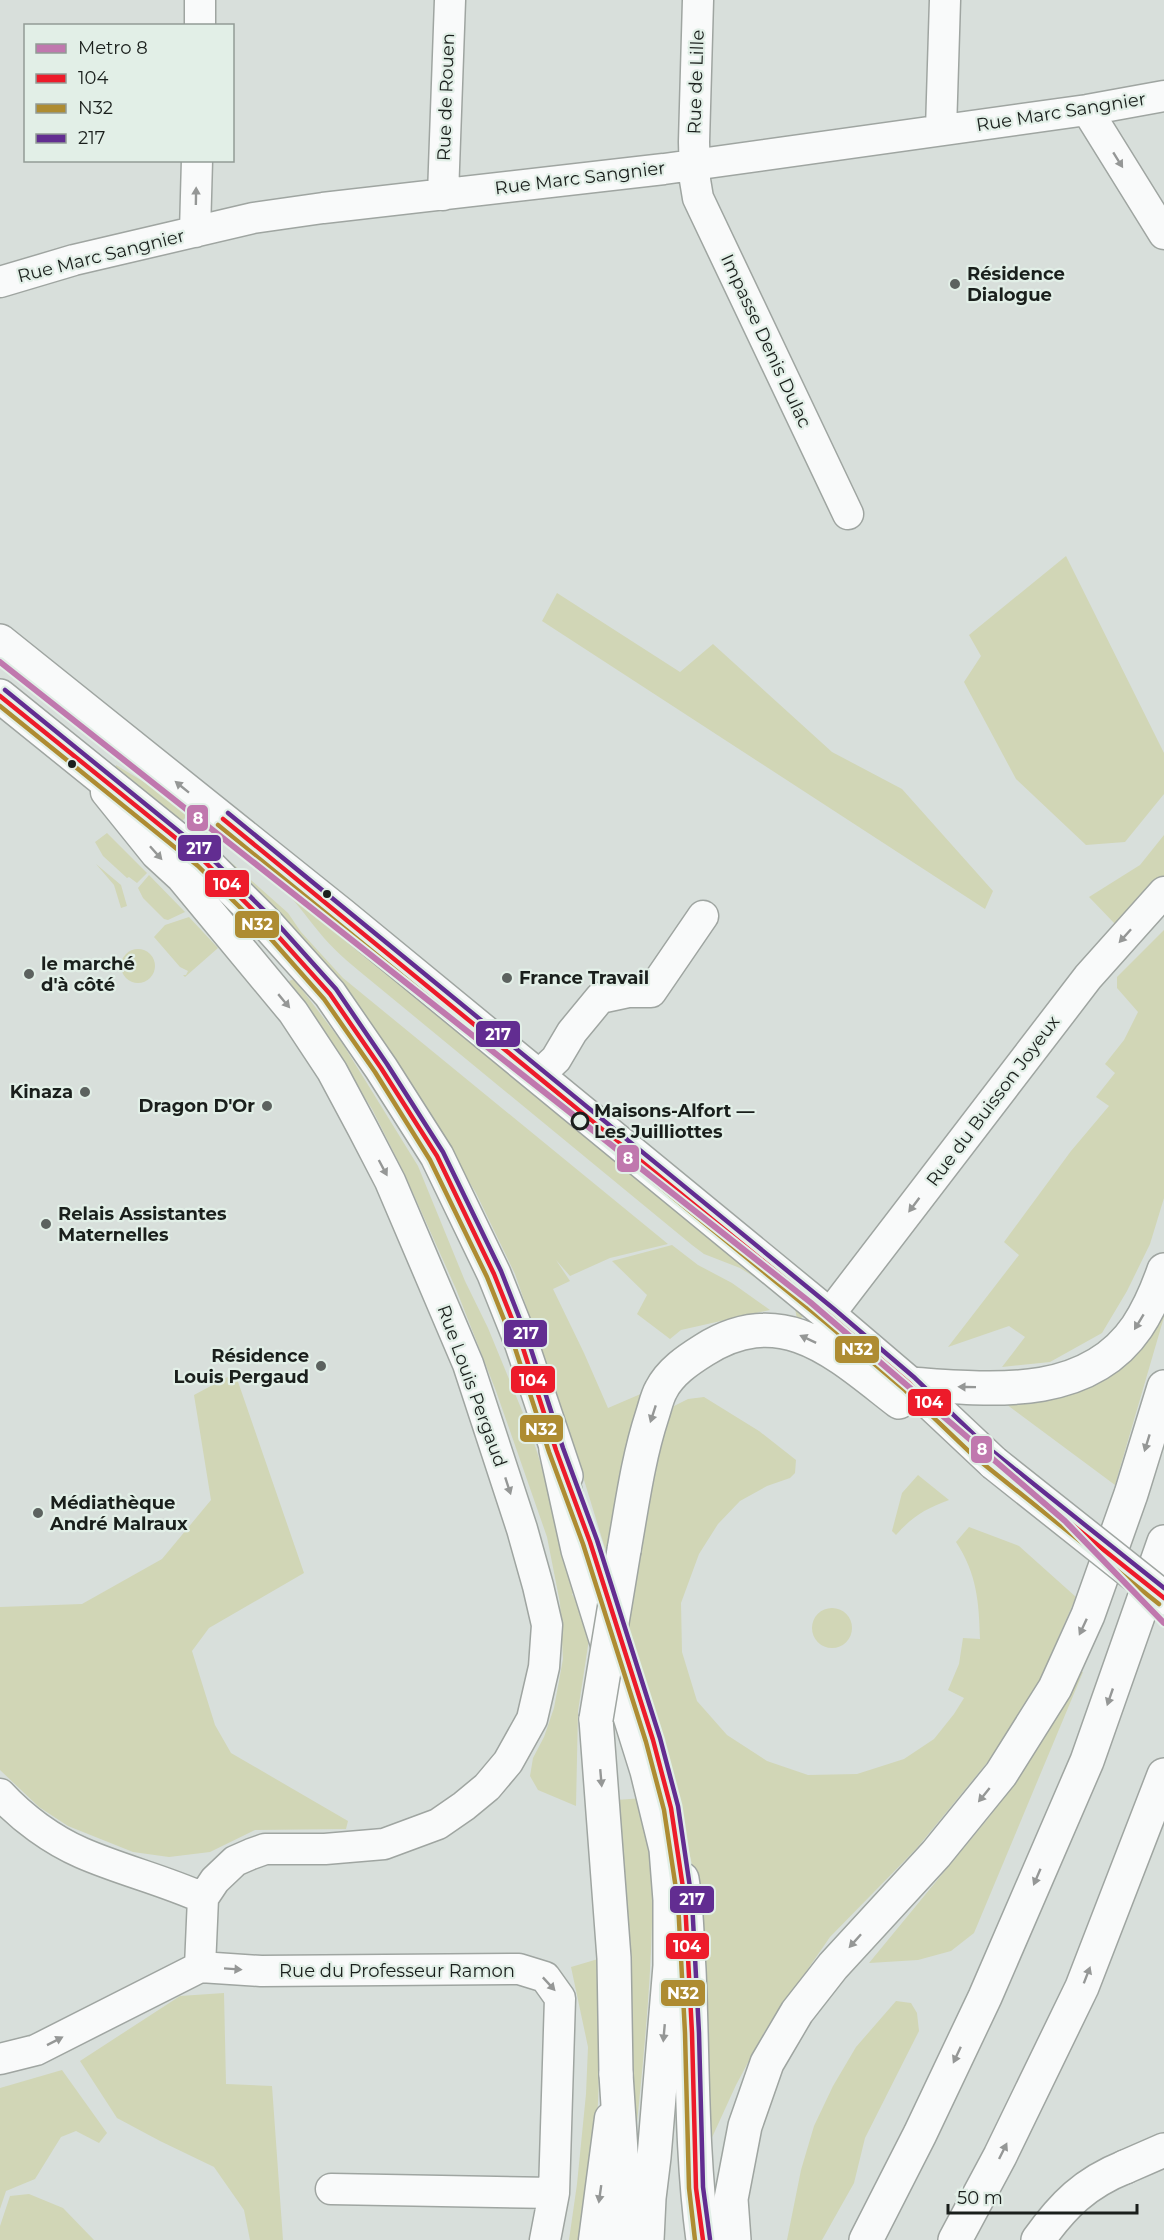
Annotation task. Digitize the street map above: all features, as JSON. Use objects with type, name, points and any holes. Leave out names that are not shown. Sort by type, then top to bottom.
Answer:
[{"type":"main road","points":[[3,651],[342,915],[910,1384],[987,1458],[1164,1598]]},
{"type":"main road","points":[[0,696],[203,860],[268,925],[330,994],[437,1156],[494,1274],[520,1339],[556,1450],[601,1575],[654,1740],[671,1808],[685,1901],[696,2188],[703,2240]]},
{"type":"main road","points":[[910,1384],[1013,1388],[1044,1385],[1077,1376],[1100,1364],[1123,1344],[1136,1328],[1154,1297],[1164,1270]]},
{"type":"main road","points":[[623,2240],[624,2198],[616,2074],[614,1958],[596,1719],[644,1440],[661,1389],[679,1367],[719,1340],[747,1331],[783,1331],[804,1336],[828,1349],[962,1450],[987,1458]]},
{"type":"main road","points":[[734,2240],[731,2199],[746,2126],[766,2062],[797,2012],[833,1966],[936,1854],[1001,1774],[1055,1688],[1088,1615],[1131,1494],[1164,1387]]},
{"type":"main road","points":[[556,1450],[578,1550],[647,1771],[666,1849],[670,1900],[670,1966],[647,2240]]},
{"type":"main road","points":[[866,2240],[920,2134],[985,1997],[1087,1761],[1164,1542]]},
{"type":"main road","points":[[955,2240],[1000,2156],[1082,1988],[1164,1774]]},
{"type":"main road","points":[[1038,2240],[1070,2200],[1101,2176],[1164,2150]]},
{"type":"street","points":[[200,0],[200,24]]},
{"type":"street","name":"Rue de Rouen","points":[[443,195],[450,0]]},
{"type":"street","name":"Rue de Lille","points":[[694,164],[698,0]]},
{"type":"street","points":[[940,130],[945,0]]},
{"type":"street","name":"Rue Marc Sangnier","points":[[0,282],[74,260],[253,218],[694,164],[1087,110],[1164,96]]},
{"type":"street","points":[[1087,110],[1164,234]]},
{"type":"street","points":[[195,232],[197,162]]},
{"type":"street","name":"Impasse Denis Dulac","points":[[694,164],[698,198],[848,514]]},
{"type":"street","name":"Rue Louis Pergaud","points":[[80,759],[150,846],[181,877],[293,1012],[332,1071],[394,1191],[468,1364],[522,1529],[547,1625],[544,1667],[532,1719],[508,1762],[487,1787],[464,1806],[438,1824],[384,1844],[325,1850],[265,1850],[251,1854],[235,1861],[215,1880],[203,1898]]},
{"type":"street","name":"Rue du Buisson Joyeux","points":[[829,1316],[1088,976],[1164,892]]},
{"type":"street","points":[[538,1076],[556,1059],[572,1032],[600,998],[628,992],[651,992],[703,916]]},
{"type":"street","points":[[0,1794],[11,1807],[44,1831],[80,1852],[137,1874],[171,1884],[203,1898],[200,1967],[36,2050],[0,2059]]},
{"type":"street","name":"Rue du Professeur Ramon","points":[[200,1967],[261,1971],[519,1969],[545,1977],[560,1998],[554,2193],[545,2240]]},
{"type":"street","points":[[594,2240],[616,2074]]},
{"type":"street","points":[[331,2189],[554,2193]]},
{"type":"green space","points":[[1066,556],[1164,753],[1164,794],[1125,842],[1086,845],[1016,779],[964,682],[981,656],[969,635]]},
{"type":"green space","points":[[557,593],[680,672],[713,644],[832,752],[902,789],[993,891],[985,909],[542,621]]},
{"type":"green space","points":[[116,765],[192,811],[182,821],[115,768]]},
{"type":"green space","points":[[107,833],[147,873],[137,883],[127,878],[103,856],[95,842]]},
{"type":"green space","points":[[1164,835],[1164,878],[1116,925],[1089,897],[1140,865]]},
{"type":"green space","points":[[225,857],[288,913],[301,932],[343,978],[668,1244],[610,1258],[570,1276],[556,1260],[570,1281],[553,1289],[608,1408],[643,1393],[607,1555],[565,1418],[515,1274],[476,1193],[438,1131],[333,975],[267,900]]},
{"type":"green space","points":[[96,864],[121,885],[127,906],[121,908],[114,885]]},
{"type":"green space","points":[[149,875],[185,912],[168,920],[164,919],[143,898],[138,888]]},
{"type":"green space","points":[[280,882],[804,1314],[798,1323],[795,1309],[759,1280],[740,1268],[704,1254],[692,1245],[352,965],[324,938],[278,884]]},
{"type":"green space","points":[[189,917],[218,948],[185,977],[183,975],[186,975],[188,971],[180,967],[154,937],[165,925]]},
{"type":"green space","points":[[1164,930],[1164,1198],[1150,1244],[1127,1291],[1102,1333],[1050,1362],[1002,1367],[1025,1337],[1009,1326],[948,1347],[1019,1255],[1004,1242],[1071,1151],[1109,1106],[1096,1097],[1115,1073],[1105,1064],[1124,1040],[1138,1012],[1117,988],[1117,977]]},
{"type":"green space","points":[[138,949],[150,954],[155,966],[150,978],[138,983],[126,978],[121,966],[126,954]]},
{"type":"green space","points":[[294,979],[341,1041],[418,1166],[530,1430],[580,1587],[572,1594],[591,1626],[578,1711],[576,1806],[538,1790],[530,1776],[533,1758],[544,1737],[554,1708],[563,1659],[560,1603],[547,1537],[496,1391],[456,1289],[404,1173],[372,1109],[289,981]]},
{"type":"green space","points":[[672,1245],[698,1265],[732,1283],[770,1310],[681,1330],[670,1339],[637,1314],[647,1295],[612,1261]]},
{"type":"green space","points":[[1164,1307],[1164,1317],[1115,1485],[1006,1404],[1039,1398],[1094,1378],[1135,1355]]},
{"type":"green space","points":[[235,1373],[304,1573],[209,1628],[192,1651],[215,1725],[231,1753],[348,1821],[346,1829],[255,1830],[210,1852],[169,1857],[133,1852],[68,1826],[39,1807],[0,1770],[0,1607],[82,1604],[162,1559],[211,1500],[194,1395]]},
{"type":"green space","points":[[704,1397],[759,1431],[796,1460],[795,1473],[790,1478],[767,1486],[740,1501],[718,1524],[699,1554],[681,1603],[682,1652],[697,1701],[727,1735],[767,1761],[808,1775],[857,1774],[904,1759],[934,1739],[964,1698],[948,1690],[959,1664],[963,1638],[980,1639],[976,1589],[968,1565],[956,1542],[969,1527],[1019,1546],[1076,1597],[1035,1691],[990,1759],[917,1848],[830,1937],[765,2031],[736,2085],[709,2144],[700,1950],[692,1865],[673,1776],[622,1621],[661,1440],[674,1406],[688,1399]]},
{"type":"green space","points":[[918,1475],[949,1500],[920,1514],[896,1535],[892,1531],[902,1493]]},
{"type":"green space","points":[[832,1608],[840,1609],[846,1614],[851,1620],[851,1636],[846,1642],[840,1647],[832,1648],[824,1647],[818,1642],[813,1636],[812,1628],[813,1620],[818,1614],[824,1609]]},
{"type":"green space","points":[[1076,1671],[1083,1672],[974,1933],[951,1951],[918,1960],[869,1963],[990,1816],[1024,1768]]},
{"type":"green space","points":[[644,1798],[652,1875],[651,1954],[632,2174],[616,1800]]},
{"type":"green space","points":[[598,1959],[599,2065],[593,2170],[581,2240],[569,2240],[586,2094],[588,2047],[571,1967]]},
{"type":"green space","points":[[224,1993],[226,2084],[272,2086],[283,2240],[250,2240],[244,2210],[214,2167],[117,2118],[80,2061],[180,1996]]},
{"type":"green space","points":[[896,2001],[911,2003],[917,2013],[919,2031],[865,2138],[854,2183],[822,2240],[787,2240],[801,2170],[814,2126],[833,2086],[856,2047]]},
{"type":"green space","points":[[62,2070],[107,2133],[99,2143],[76,2131],[61,2137],[35,2179],[6,2191],[0,2209],[0,2088]]},
{"type":"green space","points":[[29,2194],[63,2208],[94,2240],[0,2240],[0,2226],[10,2196]]},
{"type":"metro line","name":"8","points":[[0,662],[810,1302],[1065,1521],[1164,1623]]},
{"type":"transit line","name":"217","points":[[5,690],[208,855],[274,920],[336,989],[443,1152],[501,1271],[527,1337],[563,1448],[597,1540],[660,1738],[678,1806],[692,1901],[699,2033],[703,2187],[710,2239]]},
{"type":"transit line","name":"104","points":[[0,696],[203,860],[268,925],[330,994],[437,1156],[494,1274],[520,1339],[556,1450],[590,1542],[653,1740],[671,1808],[685,1901],[692,2033],[696,2188],[703,2240]]},
{"type":"transit line","name":"N32","points":[[0,706],[198,866],[263,930],[324,999],[375,1072],[430,1160],[487,1277],[513,1342],[549,1452],[583,1544],[646,1742],[664,1810],[678,1902],[685,2033],[689,2188],[695,2240]]},
{"type":"transit line","name":"217","points":[[228,813],[834,1309],[915,1378],[986,1446],[1164,1588]]},
{"type":"transit line","name":"104","points":[[223,819],[829,1315],[910,1384],[981,1452],[1164,1598]]},
{"type":"transit line","name":"N32","points":[[218,825],[824,1321],[905,1390],[976,1458],[1159,1604]]},
{"type":"place","name":"Résidence Dialogue","points":[[955,284]]},
{"type":"place","name":"le marché d'à côté","points":[[29,974]]},
{"type":"place","name":"France Travail","points":[[507,978]]},
{"type":"place","name":"Kinaza","points":[[85,1092]]},
{"type":"place","name":"Dragon D'Or","points":[[267,1106]]},
{"type":"place","name":"Maisons-Alfort — Les Juilliottes","points":[[580,1121]]},
{"type":"place","name":"Relais Assistantes Maternelles","points":[[46,1224]]},
{"type":"place","name":"Résidence Louis Pergaud","points":[[321,1366]]},
{"type":"place","name":"Médiathèque André Malraux","points":[[38,1513]]}]
